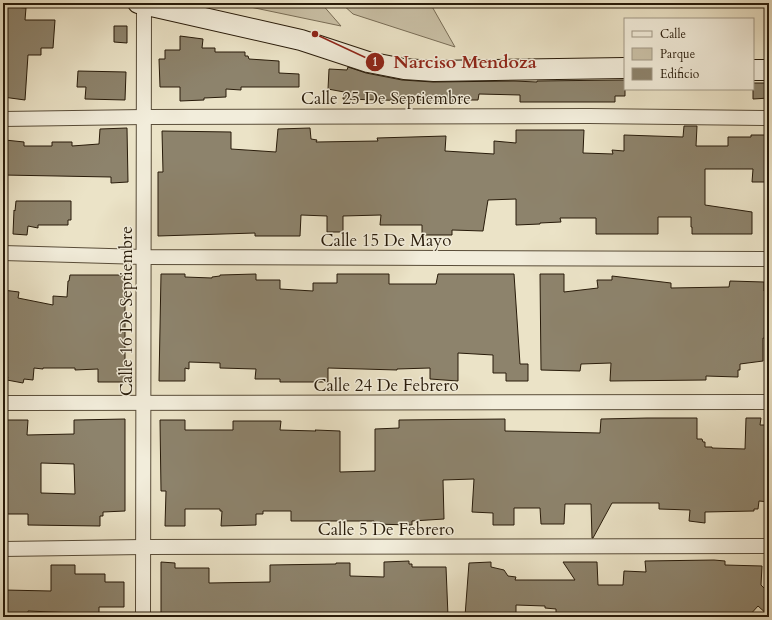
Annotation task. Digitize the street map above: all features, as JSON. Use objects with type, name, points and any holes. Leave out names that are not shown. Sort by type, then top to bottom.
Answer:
[{"type":"main road","name":"Calle 25 De Septiembre","points":[[141,4],[301,40],[368,62],[404,69],[420,71],[624,68]]},
{"type":"main road","points":[[754,70],[769,70]]},
{"type":"street","name":"Calle 16 De Septiembre","points":[[141,4],[144,117],[143,617]]},
{"type":"street","name":"Calle 25 De Septiembre","points":[[3,119],[144,117],[589,116],[769,118]]},
{"type":"street","name":"Calle 15 De Mayo","points":[[3,253],[144,257],[769,259]]},
{"type":"street","name":"Calle 24 De Febrero","points":[[3,403],[769,402]]},
{"type":"street","name":"Calle 5 De Febrero","points":[[3,549],[143,547],[769,546]]},
{"type":"green space","points":[[231,3],[321,3],[341,26]]},
{"type":"green space","points":[[341,3],[430,3],[455,47],[353,14]]},
{"type":"building","points":[[3,6],[26,8],[25,20],[55,20],[53,48],[41,48],[41,55],[28,55],[25,100],[3,97]]},
{"type":"building","points":[[114,26],[127,26],[127,43],[114,42]]},
{"type":"building","points":[[180,36],[203,39],[202,48],[215,48],[215,52],[245,52],[245,56],[248,56],[249,59],[279,61],[279,73],[299,74],[299,87],[241,87],[241,90],[226,89],[226,97],[180,101],[180,87],[160,87],[159,59],[165,59],[165,50],[180,50]]},
{"type":"building","points":[[348,67],[366,73],[402,80],[433,82],[624,80],[625,96],[615,96],[615,102],[520,102],[520,95],[479,94],[478,100],[457,100],[457,102],[343,99],[344,92],[328,89],[329,69],[347,70]]},
{"type":"building","points":[[78,71],[126,72],[125,100],[85,99],[86,87],[77,87]]},
{"type":"building","points":[[754,83],[769,83],[769,98],[753,99]]},
{"type":"building","points":[[684,126],[697,126],[696,146],[728,146],[728,137],[769,135],[769,182],[752,182],[753,169],[705,169],[705,205],[752,212],[752,234],[692,234],[691,217],[658,217],[658,234],[596,234],[596,218],[560,218],[561,222],[516,225],[516,199],[488,200],[483,231],[452,230],[452,235],[422,235],[422,225],[380,225],[381,215],[343,216],[343,232],[327,232],[327,216],[301,215],[300,236],[255,236],[255,233],[158,236],[158,172],[163,172],[162,131],[231,132],[231,149],[276,152],[278,129],[310,128],[311,139],[317,140],[316,142],[378,141],[377,138],[446,136],[445,151],[494,154],[494,141],[516,143],[516,130],[584,130],[583,153],[613,154],[612,150],[624,151],[624,135],[683,137]]},
{"type":"building","points":[[127,128],[128,182],[111,183],[111,177],[3,175],[3,153],[5,153],[5,140],[24,142],[24,146],[52,146],[52,142],[72,142],[72,146],[99,144],[100,129]]},
{"type":"building","points":[[16,201],[71,201],[71,220],[68,220],[68,225],[38,225],[38,228],[28,226],[27,235],[13,234]]},
{"type":"building","points":[[161,274],[185,274],[185,277],[212,278],[220,275],[256,274],[256,280],[280,280],[280,289],[313,291],[313,283],[337,283],[337,274],[389,274],[389,284],[436,284],[438,274],[514,274],[520,364],[528,364],[528,381],[506,381],[506,373],[493,373],[493,355],[458,353],[458,381],[430,379],[430,368],[397,370],[328,368],[328,382],[280,382],[280,379],[255,379],[256,369],[220,368],[220,363],[189,362],[189,369],[185,368],[185,381],[159,381]]},
{"type":"building","points":[[540,274],[564,274],[564,292],[598,288],[597,280],[612,280],[612,276],[671,283],[671,288],[729,287],[730,281],[764,282],[764,291],[769,291],[769,339],[763,338],[763,361],[740,364],[738,377],[706,376],[706,380],[610,381],[611,363],[581,364],[580,371],[541,370]]},
{"type":"building","points":[[70,275],[125,275],[125,382],[98,382],[98,369],[75,370],[75,368],[34,368],[33,380],[24,379],[23,383],[7,380],[8,377],[3,376],[3,290],[19,292],[18,298],[53,305],[53,296],[67,297]]},
{"type":"building","points":[[697,418],[697,439],[702,439],[703,442],[705,442],[705,447],[745,449],[746,418],[761,418],[760,425],[769,425],[769,502],[759,501],[758,509],[754,509],[754,511],[705,512],[705,523],[689,521],[690,510],[659,509],[659,503],[612,503],[592,538],[591,504],[565,504],[564,524],[541,524],[540,508],[514,508],[514,525],[493,525],[493,513],[472,512],[474,479],[443,480],[444,519],[412,521],[412,525],[374,524],[374,521],[291,521],[291,511],[263,511],[263,514],[256,514],[256,525],[221,526],[222,511],[220,511],[220,509],[185,509],[185,526],[165,526],[166,491],[161,491],[160,420],[185,420],[185,430],[233,430],[233,421],[281,421],[280,430],[340,431],[340,472],[375,471],[375,429],[399,428],[399,420],[505,419],[505,431],[600,433],[601,419]]},
{"type":"building","points":[[125,419],[125,511],[103,512],[103,516],[100,516],[100,526],[28,525],[28,514],[3,514],[3,420],[28,420],[27,435],[74,434],[74,420]],"holes":[[[41,463],[74,464],[75,494],[41,493]]]},
{"type":"building","points":[[409,561],[409,564],[412,564],[412,567],[446,567],[448,616],[161,617],[161,562],[175,563],[175,568],[209,568],[209,583],[270,582],[270,565],[350,563],[350,576],[384,577],[384,562]]},
{"type":"building","points":[[645,561],[725,561],[725,565],[762,566],[761,585],[769,593],[769,616],[758,606],[749,616],[722,617],[682,615],[682,617],[556,617],[556,609],[545,608],[545,606],[516,605],[516,617],[465,616],[469,563],[491,562],[491,567],[504,570],[508,576],[516,577],[515,580],[575,580],[563,562],[597,562],[598,585],[623,585],[624,571],[646,572]]},
{"type":"building","points":[[51,565],[75,565],[75,574],[105,574],[105,582],[124,582],[124,607],[99,607],[99,617],[76,617],[76,613],[28,611],[28,617],[5,617],[4,590],[51,591]]},
{"type":"place","name":"Narciso Mendoza","points":[[315,34]]}]
